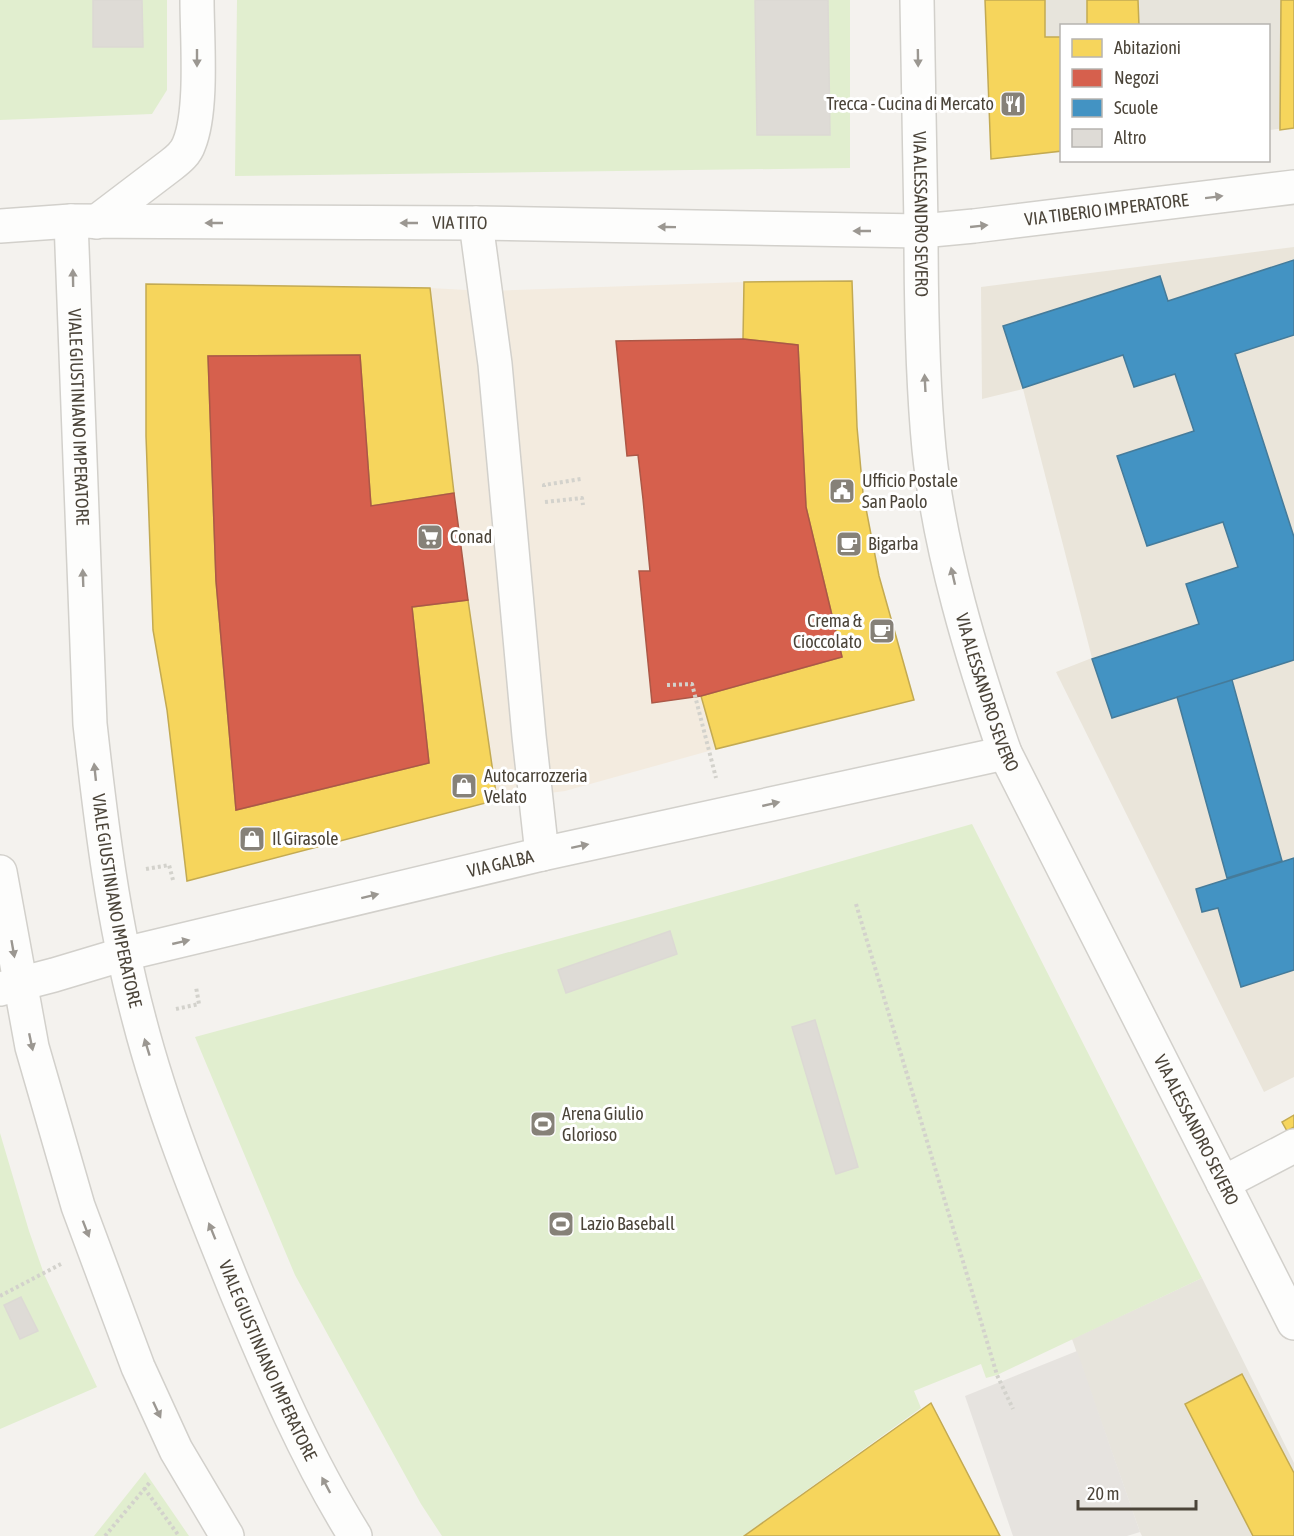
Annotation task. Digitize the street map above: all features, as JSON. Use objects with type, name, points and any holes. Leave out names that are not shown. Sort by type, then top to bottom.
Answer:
[{"type":"street","points":[[84,222],[182,157],[189,145],[197,101],[197,0]]},
{"type":"street","name":"VIA ALESSANDRO SEVERO","points":[[917,0],[921,231],[929,450],[958,599],[992,717],[1005,753],[1294,1323]]},
{"type":"street","name":"VIA TIBERIO IMPERATORE","points":[[921,231],[1294,187]]},
{"type":"street","name":"VIA TITO","points":[[0,226],[84,222],[476,223],[921,231]]},
{"type":"street","name":"VIALE GIUSTINIANO IMPERATORE","points":[[84,222],[90,724],[99,801],[124,954],[139,1019],[162,1096],[196,1192],[249,1323],[286,1405],[325,1484],[355,1536]]},
{"type":"street","points":[[476,223],[495,364],[542,854]]},
{"type":"street","name":"VIA GALBA","points":[[10,987],[124,954],[542,854],[1005,753]]},
{"type":"street","points":[[0,872],[10,987],[32,1047],[78,1206],[138,1367],[176,1450],[227,1536]]},
{"type":"street","points":[[1223,1183],[1294,1146]]},
{"type":"path","points":[[581,479],[544,484],[544,502],[582,498],[583,505]]},
{"type":"path","points":[[667,685],[692,684],[709,751]]},
{"type":"path","points":[[146,869],[169,864],[172,880]]},
{"type":"path","points":[[856,904],[997,1375],[1013,1409]]},
{"type":"path","points":[[176,1010],[199,1004],[196,987]]},
{"type":"path","points":[[0,1296],[44,1274]]},
{"type":"path","points":[[105,1536],[176,1450]]},
{"type":"path","points":[[144,1488],[179,1536]]},
{"type":"shaded area","points":[[985,0],[1294,0],[1294,127],[1270,130],[1270,24],[1060,24],[1060,152],[991,159]]},
{"type":"shaded area","points":[[1294,247],[1294,1077],[1264,1092],[1056,672],[1092,658],[1023,389],[982,399],[981,287]]},
{"type":"shaded area","points":[[744,282],[743,339],[798,345],[702,696],[716,749],[565,791],[497,800],[468,601],[372,505],[454,492],[430,288],[485,291]]},
{"type":"shaded area","points":[[1202,1278],[1294,1463],[1294,1536],[1142,1536],[1140,1532],[1072,1339]]},
{"type":"shaded area","points":[[1077,1351],[1140,1532],[1127,1536],[1013,1536],[965,1396]]},
{"type":"green space","points":[[0,0],[167,0],[167,90],[152,114],[0,120]]},
{"type":"green space","points":[[237,0],[850,0],[850,168],[235,176]]},
{"type":"green space","name":"Arena Giulio Glorioso","points":[[972,824],[1202,1278],[997,1375],[986,1378],[981,1364],[914,1391],[921,1408],[743,1536],[442,1536],[421,1504],[295,1275],[195,1037],[772,881]]},
{"type":"green space","points":[[0,1133],[44,1274],[97,1387],[0,1429]]},
{"type":"green space","points":[[145,1472],[189,1536],[94,1536]]},
{"type":"building: Abitazioni","points":[[985,0],[1045,0],[1045,37],[1060,37],[1060,151],[991,159]]},
{"type":"building: Abitazioni","points":[[1087,0],[1138,0],[1139,24],[1087,24]]},
{"type":"building: Abitazioni","points":[[1281,0],[1294,0],[1294,128],[1280,130]]},
{"type":"building: Abitazioni","points":[[852,281],[857,427],[863,493],[879,576],[914,700],[716,749],[701,696],[842,657],[806,507],[798,345],[743,339],[744,282]]},
{"type":"building: Abitazioni","points":[[146,284],[430,288],[454,493],[371,506],[360,355],[208,356],[216,581],[236,810],[429,763],[412,607],[468,600],[497,800],[187,881],[167,710],[153,630],[146,436]]},
{"type":"building: Abitazioni","points":[[1294,1115],[1294,1127],[1287,1131],[1282,1122]]},
{"type":"building: Abitazioni","points":[[1242,1374],[1294,1473],[1294,1536],[1253,1536],[1185,1404]]},
{"type":"building: Abitazioni","points":[[931,1403],[1000,1536],[744,1536]]},
{"type":"building: Negozi","points":[[743,339],[798,345],[806,507],[842,657],[701,696],[652,703],[639,571],[650,571],[643,499],[638,455],[627,456],[616,341]]},
{"type":"building: Negozi","points":[[360,355],[371,506],[454,493],[468,600],[412,607],[429,763],[236,810],[216,581],[208,356]]},
{"type":"building: Scuole","points":[[1294,260],[1294,335],[1235,354],[1294,537],[1294,660],[1112,718],[1092,659],[1199,624],[1186,584],[1238,567],[1223,522],[1147,546],[1117,456],[1194,431],[1175,374],[1134,387],[1123,355],[1023,388],[1003,326],[1160,276],[1168,301]]},
{"type":"building: Scuole","points":[[1232,680],[1282,861],[1227,878],[1177,697]]},
{"type":"building: Scuole","points":[[1294,858],[1294,970],[1241,987],[1218,908],[1202,912],[1196,889]]},
{"type":"building: Altro","points":[[93,0],[142,0],[143,47],[93,47]]},
{"type":"building: Altro","points":[[755,0],[828,0],[830,135],[757,135]]},
{"type":"building: Altro","points":[[670,931],[677,954],[566,993],[558,970]]},
{"type":"building: Altro","points":[[815,1020],[858,1167],[836,1174],[792,1027]]},
{"type":"building: Altro","points":[[21,1297],[38,1331],[20,1339],[4,1305]]},
{"type":"place","name":"Trecca - Cucina di Mercato","points":[[1013,104]]},
{"type":"place","name":"Ufficio Postale San Paolo","points":[[842,491]]},
{"type":"place","name":"Conad","points":[[430,537]]},
{"type":"place","name":"Bigarba","points":[[849,544]]},
{"type":"place","name":"Crema & Cioccolato","points":[[882,631]]},
{"type":"place","name":"Autocarrozzeria Velato","points":[[464,786]]},
{"type":"place","name":"Il Girasole","points":[[252,839]]},
{"type":"place","name":"Arena Giulio Glorioso","points":[[543,1124]]},
{"type":"place","name":"Lazio Baseball","points":[[561,1224]]}]
